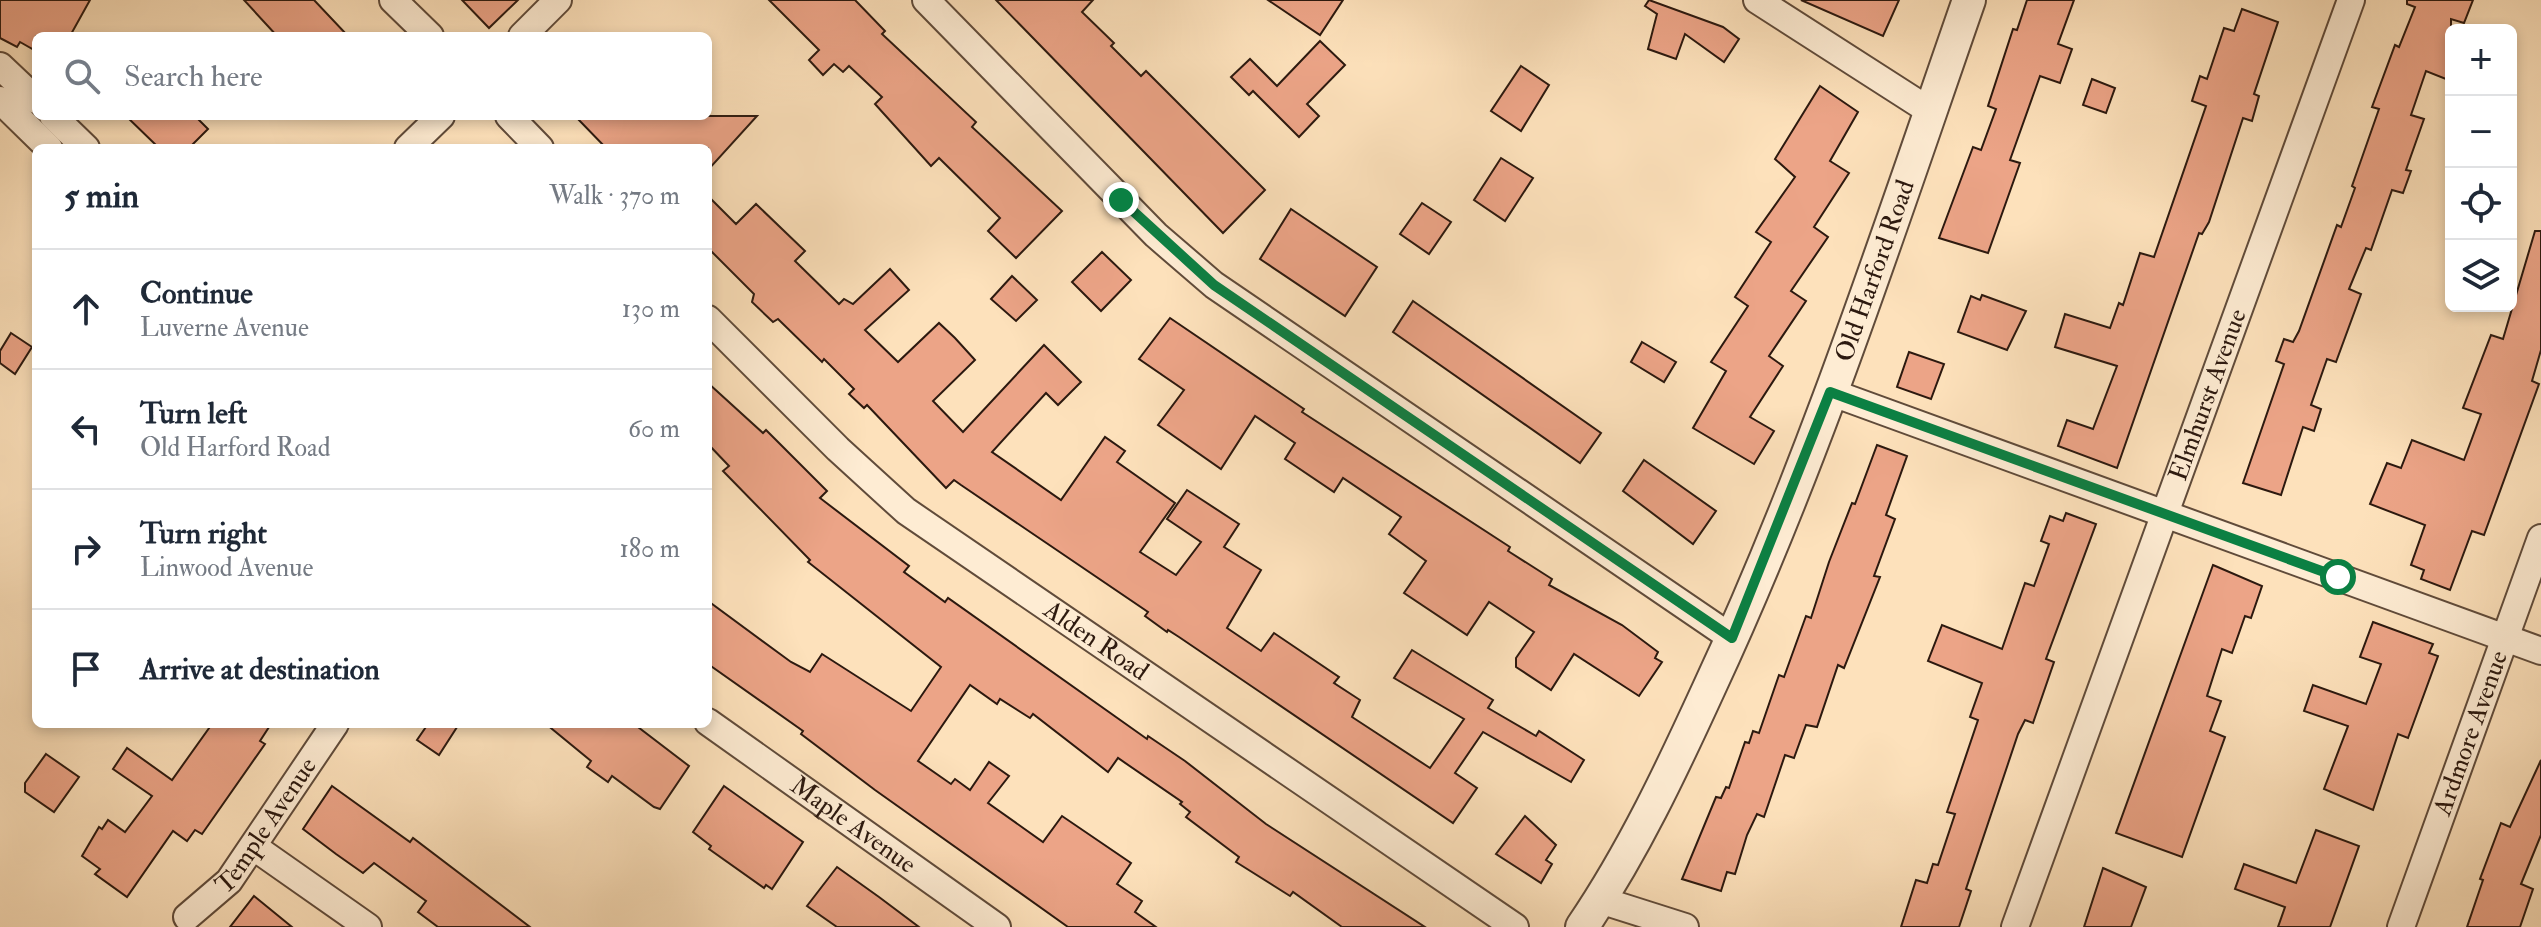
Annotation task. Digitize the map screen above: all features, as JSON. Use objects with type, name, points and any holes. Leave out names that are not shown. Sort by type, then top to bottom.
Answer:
[{"type":"street","points":[[393,0],[426,32]]},
{"type":"street","points":[[526,32],[558,0]]},
{"type":"street","points":[[926,0],[1156,235],[1214,285],[1732,638]]},
{"type":"street","points":[[1757,0],[1930,111]]},
{"type":"street","name":"Old Harford Road","points":[[1582,927],[1663,785],[1732,638],[1830,392],[1969,0]]},
{"type":"street","name":"Elmhurst Avenue","points":[[2015,927],[2351,0]]},
{"type":"street","points":[[0,66],[32,96]]},
{"type":"street","points":[[0,100],[45,144]]},
{"type":"street","points":[[57,120],[82,144]]},
{"type":"street","points":[[412,144],[437,120]]},
{"type":"street","points":[[513,120],[536,144]]},
{"type":"street","name":"Alden Road","points":[[712,323],[838,449],[906,511],[1515,927]]},
{"type":"street","points":[[1830,392],[2541,651]]},
{"type":"street","name":"Ardmore Avenue","points":[[2401,927],[2541,538]]},
{"type":"street","name":"Maple Avenue","points":[[712,725],[997,927]]},
{"type":"street","name":"Temple Avenue","points":[[187,917],[229,881],[332,728]]},
{"type":"street","points":[[254,847],[368,927]]},
{"type":"street","points":[[1600,900],[1685,927]]},
{"type":"building","points":[[0,0],[90,0],[72,32],[32,32],[32,49],[20,42],[17,47],[0,38]]},
{"type":"building","points":[[244,0],[314,0],[344,32],[273,32]]},
{"type":"building","points":[[462,0],[518,0],[489,28]]},
{"type":"building","points":[[769,0],[855,0],[885,31],[882,34],[976,122],[972,127],[1062,211],[1016,258],[988,231],[1000,218],[939,158],[931,166],[875,104],[882,97],[849,66],[843,72],[834,64],[823,75],[809,60],[819,50]]},
{"type":"building","points":[[996,0],[1093,0],[1082,12],[1114,43],[1111,46],[1141,76],[1146,71],[1265,190],[1223,233]]},
{"type":"building","points":[[1268,0],[1343,0],[1320,35]]},
{"type":"building","points":[[1649,0],[1723,27],[1739,39],[1724,62],[1685,34],[1676,59],[1648,49],[1657,14],[1645,6]]},
{"type":"building","points":[[1801,0],[1899,0],[1883,36]]},
{"type":"building","points":[[2027,0],[2074,0],[2058,44],[2072,49],[2060,83],[2040,76],[2010,160],[2020,163],[1988,253],[1939,238],[1973,147],[1981,150],[1996,109],[1988,106],[2013,29],[2017,30]]},
{"type":"building","points":[[2407,0],[2473,0],[2464,23],[2451,19],[2451,24],[2445,24],[2445,79],[2426,71],[2411,115],[2424,119],[2406,170],[2411,171],[2403,193],[2392,190],[2371,250],[2366,248],[2349,289],[2361,294],[2336,362],[2327,359],[2311,405],[2321,409],[2314,431],[2303,427],[2281,495],[2243,483],[2284,364],[2276,361],[2284,339],[2293,342],[2299,331],[2337,225],[2341,227],[2355,188],[2352,186],[2379,109],[2372,107],[2395,45],[2399,47],[2415,7],[2407,4]]},
{"type":"building","points":[[2242,9],[2278,22],[2254,94],[2259,96],[2252,121],[2243,118],[2209,222],[2202,234],[2199,233],[2117,468],[2058,446],[2067,420],[2093,429],[2117,366],[2055,347],[2065,314],[2110,328],[2119,303],[2123,305],[2140,253],[2154,257],[2206,106],[2192,101],[2200,76],[2207,79],[2224,28],[2234,31]]},
{"type":"building","points":[[1320,41],[1345,65],[1307,104],[1319,116],[1299,137],[1253,91],[1249,95],[1231,77],[1250,59],[1277,86]]},
{"type":"building","points":[[1521,66],[1549,85],[1521,131],[1491,111]]},
{"type":"building","points":[[2092,79],[2115,88],[2106,113],[2083,105]]},
{"type":"building","points":[[1820,86],[1858,112],[1830,161],[1849,173],[1814,227],[1828,237],[1791,291],[1806,301],[1769,356],[1783,366],[1750,417],[1774,431],[1754,464],[1693,428],[1726,371],[1711,362],[1748,306],[1735,297],[1771,242],[1756,232],[1795,177],[1775,159]]},
{"type":"building","points":[[712,116],[757,116],[712,166],[712,144],[602,144],[579,120],[712,120]]},
{"type":"building","points":[[130,120],[199,120],[208,129],[193,144],[155,144]]},
{"type":"building","points":[[1501,158],[1533,178],[1505,221],[1474,200]]},
{"type":"building","points":[[712,200],[736,224],[756,204],[805,251],[795,261],[839,304],[844,299],[853,304],[890,269],[909,290],[865,330],[898,362],[939,323],[955,338],[975,360],[933,401],[963,432],[1044,345],[1081,382],[1058,405],[1046,393],[992,452],[1061,500],[1105,437],[1125,451],[1117,462],[1175,503],[1140,552],[1176,575],[1201,542],[1167,519],[1187,490],[1239,524],[1224,547],[1261,570],[1227,628],[1261,651],[1274,633],[1339,677],[1334,683],[1360,700],[1352,717],[1430,768],[1464,719],[1394,678],[1412,650],[1493,700],[1488,708],[1536,736],[1539,731],[1584,760],[1571,782],[1483,732],[1455,773],[1477,788],[1453,823],[1179,637],[1167,632],[1145,616],[1148,612],[954,480],[946,488],[867,405],[864,408],[849,394],[854,389],[824,359],[822,362],[778,319],[773,322],[752,302],[754,294],[712,252]]},
{"type":"building","points":[[1422,203],[1451,222],[1429,254],[1400,234]]},
{"type":"building","points":[[1291,209],[1377,267],[1345,316],[1260,259]]},
{"type":"building","points":[[2535,231],[2541,231],[2541,350],[2532,381],[2539,384],[2484,535],[2472,531],[2450,590],[2421,579],[2424,570],[2411,565],[2425,525],[2370,504],[2387,463],[2401,468],[2412,440],[2464,460],[2481,414],[2463,408],[2491,335],[2503,339],[2511,312],[2517,312],[2517,292]]},
{"type":"building","points":[[1102,252],[1131,280],[1101,311],[1072,282]]},
{"type":"building","points":[[1012,276],[1037,300],[1016,321],[991,299]]},
{"type":"building","points":[[1982,295],[2026,311],[2007,350],[1958,332],[1971,296],[1980,300]]},
{"type":"building","points":[[1413,301],[1601,433],[1580,463],[1393,332]]},
{"type":"building","points":[[1170,318],[1304,409],[1302,412],[1510,547],[1508,551],[1552,579],[1549,585],[1622,625],[1658,652],[1655,658],[1662,662],[1639,696],[1574,654],[1551,690],[1516,667],[1516,658],[1534,632],[1489,602],[1467,635],[1404,593],[1426,561],[1389,534],[1401,517],[1343,478],[1334,492],[1285,459],[1295,443],[1255,416],[1221,469],[1158,425],[1184,390],[1139,359]]},
{"type":"building","points":[[11,333],[32,347],[15,374],[0,363],[0,351]]},
{"type":"building","points":[[1642,342],[1676,362],[1664,382],[1631,362]]},
{"type":"building","points":[[1909,352],[1944,364],[1931,399],[1897,387]]},
{"type":"building","points":[[712,387],[763,433],[766,430],[827,491],[820,498],[909,566],[904,572],[945,602],[948,598],[1147,739],[1148,736],[1185,761],[1266,824],[1425,927],[1342,927],[1293,892],[1290,896],[1236,862],[1239,857],[1186,817],[1190,812],[1180,804],[1182,802],[1118,758],[1108,772],[1033,714],[1030,718],[1000,699],[997,704],[970,685],[918,761],[951,784],[955,779],[970,790],[989,762],[1009,776],[988,803],[1043,842],[1062,816],[1131,863],[1117,884],[1142,901],[1135,912],[1156,927],[1068,927],[875,790],[801,734],[803,731],[712,667],[712,604],[791,662],[810,672],[822,654],[911,711],[941,667],[808,562],[810,560],[723,471],[729,466],[712,448]]},
{"type":"building","points":[[1877,445],[1907,456],[1886,515],[1895,519],[1874,576],[1880,577],[1844,668],[1838,665],[1817,727],[1806,725],[1794,758],[1785,755],[1764,817],[1757,814],[1735,874],[1727,872],[1721,891],[1682,879],[1716,797],[1721,798],[1726,787],[1729,788],[1745,742],[1749,743],[1753,731],[1759,733],[1779,675],[1784,677],[1806,616],[1811,618],[1829,562]]},
{"type":"building","points":[[1644,460],[1716,511],[1693,544],[1623,491]]},
{"type":"building","points":[[2066,513],[2096,524],[2046,659],[2054,662],[2033,723],[2025,720],[2018,734],[1966,889],[1971,891],[1959,927],[1901,927],[1916,880],[1927,883],[1933,864],[1938,865],[1955,814],[1947,812],[1978,720],[1970,717],[1982,683],[1928,661],[1942,625],[2002,649],[2025,583],[2034,586],[2049,544],[2041,541],[2050,516],[2063,521]]},
{"type":"building","points":[[2213,565],[2262,586],[2251,618],[2245,616],[2232,653],[2222,649],[2207,696],[2221,701],[2210,731],[2225,737],[2182,857],[2116,833]]},
{"type":"building","points":[[2373,622],[2433,644],[2429,653],[2438,656],[2408,738],[2398,734],[2373,810],[2324,789],[2348,726],[2304,711],[2313,685],[2366,704],[2381,664],[2360,657]]},
{"type":"building","points":[[209,728],[268,728],[260,741],[265,744],[202,834],[195,830],[187,841],[173,831],[127,897],[95,874],[100,869],[82,856],[99,827],[102,829],[108,820],[125,832],[152,796],[113,769],[127,748],[172,780]]},
{"type":"building","points":[[425,728],[456,728],[439,755],[417,740]]},
{"type":"building","points":[[551,728],[639,728],[689,766],[660,809],[612,776],[608,782],[587,767],[591,761]]},
{"type":"building","points":[[46,754],[79,777],[54,812],[25,792],[25,783]]},
{"type":"building","points":[[2541,760],[2541,835],[2521,884],[2533,889],[2520,927],[2467,927],[2483,880],[2480,879],[2501,823],[2510,827]]},
{"type":"building","points":[[332,786],[410,842],[413,838],[530,927],[438,927],[418,912],[426,901],[374,863],[363,873],[303,829]]},
{"type":"building","points":[[724,786],[803,842],[772,889],[766,885],[764,888],[709,849],[711,846],[693,832]]},
{"type":"building","points":[[1525,816],[1556,845],[1546,860],[1552,864],[1541,883],[1496,854]]},
{"type":"building","points":[[2316,830],[2359,846],[2330,927],[2278,927],[2285,907],[2235,889],[2244,864],[2296,883]]},
{"type":"building","points":[[837,867],[919,927],[837,927],[807,906]]},
{"type":"building","points":[[2103,868],[2146,887],[2131,927],[2084,927]]},
{"type":"building","points":[[254,896],[292,927],[230,927]]},
{"type":"route","points":[[1121,200],[1214,285],[1732,638],[1830,392],[2338,577]]}]
